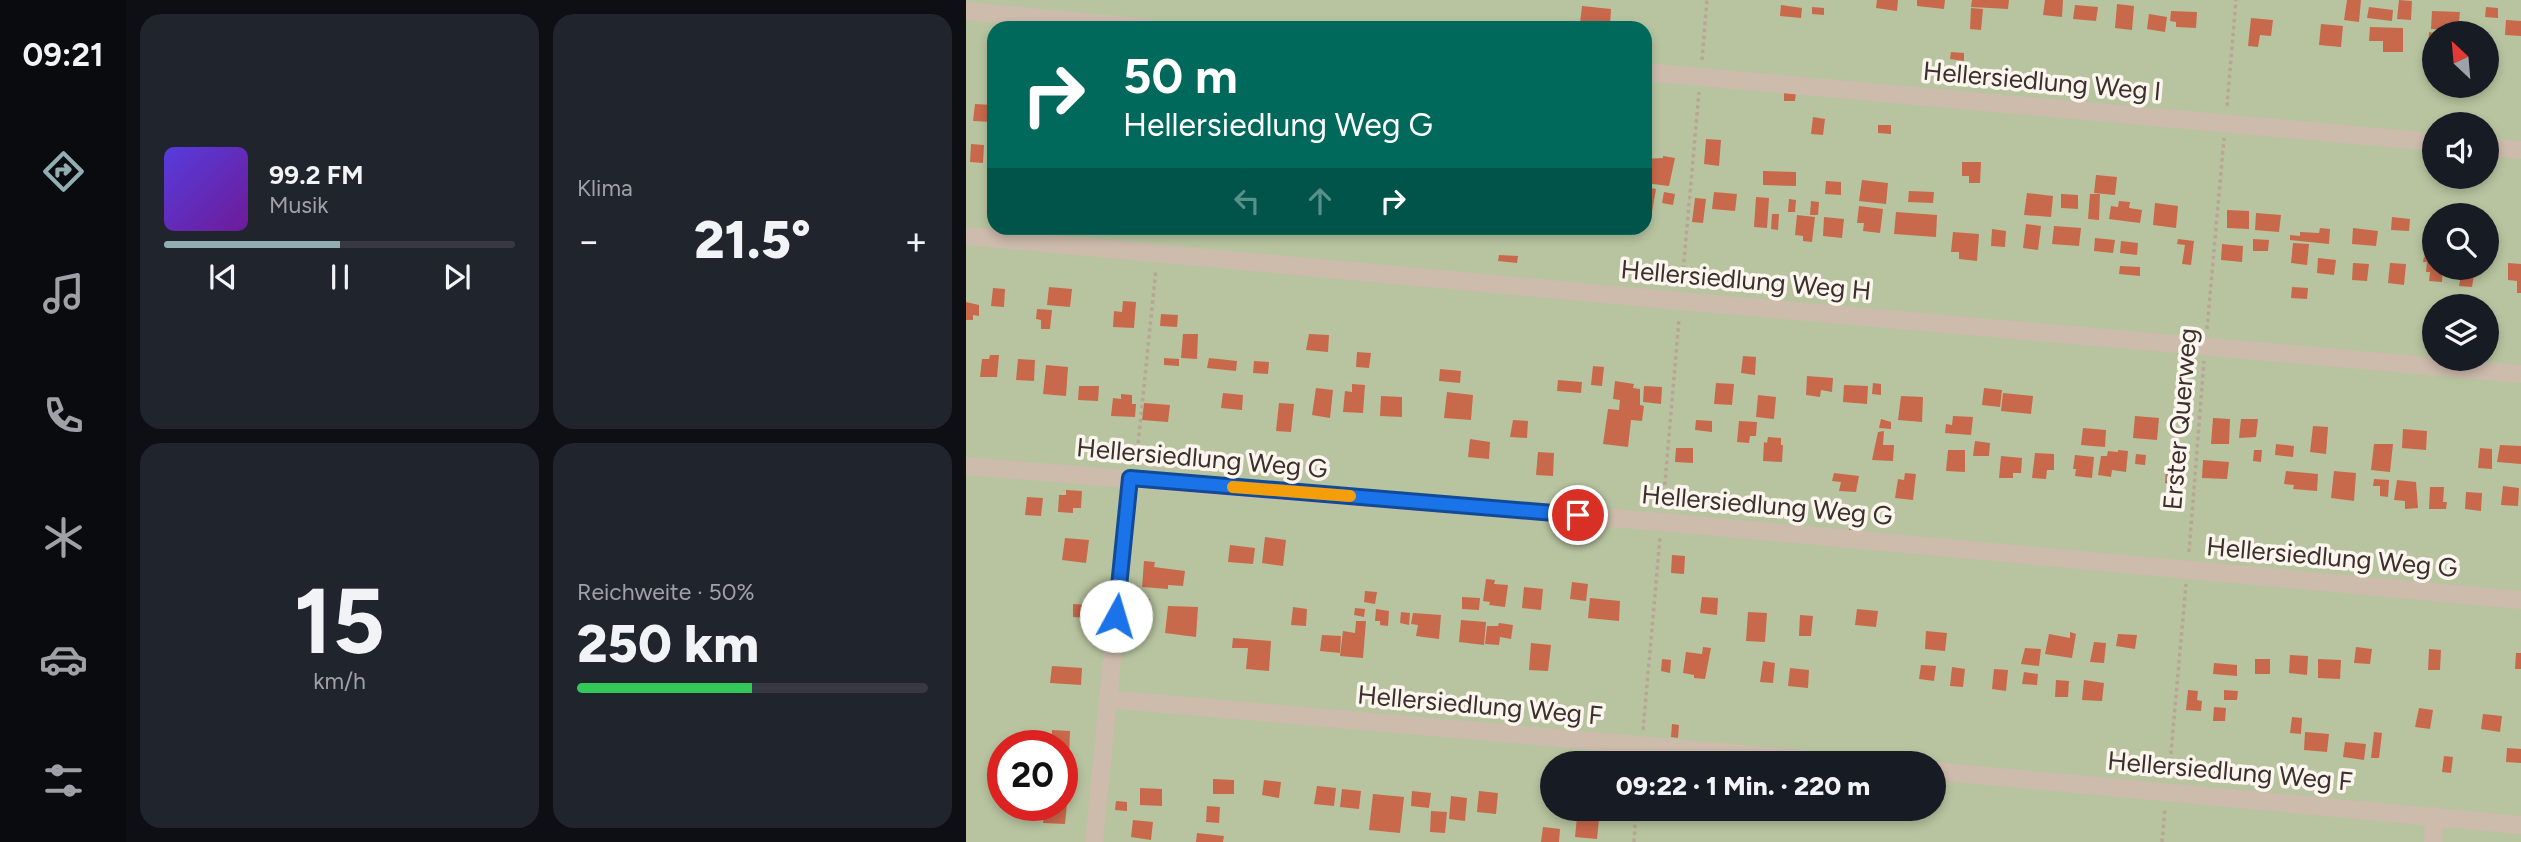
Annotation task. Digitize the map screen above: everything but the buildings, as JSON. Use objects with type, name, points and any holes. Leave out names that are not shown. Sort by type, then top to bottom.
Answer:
[{"type":"lane","points":[[966,11],[1073,21]]},
{"type":"lane","name":"Hellersiedlung Weg I","points":[[1652,72],[2422,141]]},
{"type":"lane","points":[[2499,148],[2521,150]]},
{"type":"lane","name":"Hellersiedlung Weg H","points":[[966,236],[2521,374]]},
{"type":"lane","name":"Hellersiedlung Weg G","points":[[966,466],[1662,522],[2521,600]]},
{"type":"lane","points":[[1094,842],[1133,478]]},
{"type":"lane","name":"Hellersiedlung Weg F","points":[[1108,699],[1710,751]]},
{"type":"lane","name":"Hellersiedlung Weg F","points":[[1946,772],[2521,825]]},
{"type":"lane","points":[[2434,842],[2435,816]]},
{"type":"path","points":[[1642,745],[1707,0]]},
{"type":"path","name":"Erster Querweg","points":[[2162,842],[2236,0]]},
{"type":"path","points":[[1133,478],[1158,253]]},
{"type":"path","points":[[1634,842],[1635,821]]},
{"type":"green space","points":[[966,0],[2521,0],[2521,842],[966,842]]},
{"type":"slow traffic","points":[[1233,487],[1350,496]]},
{"type":"route","points":[[1116,616],[1130,478],[1578,515]]}]
